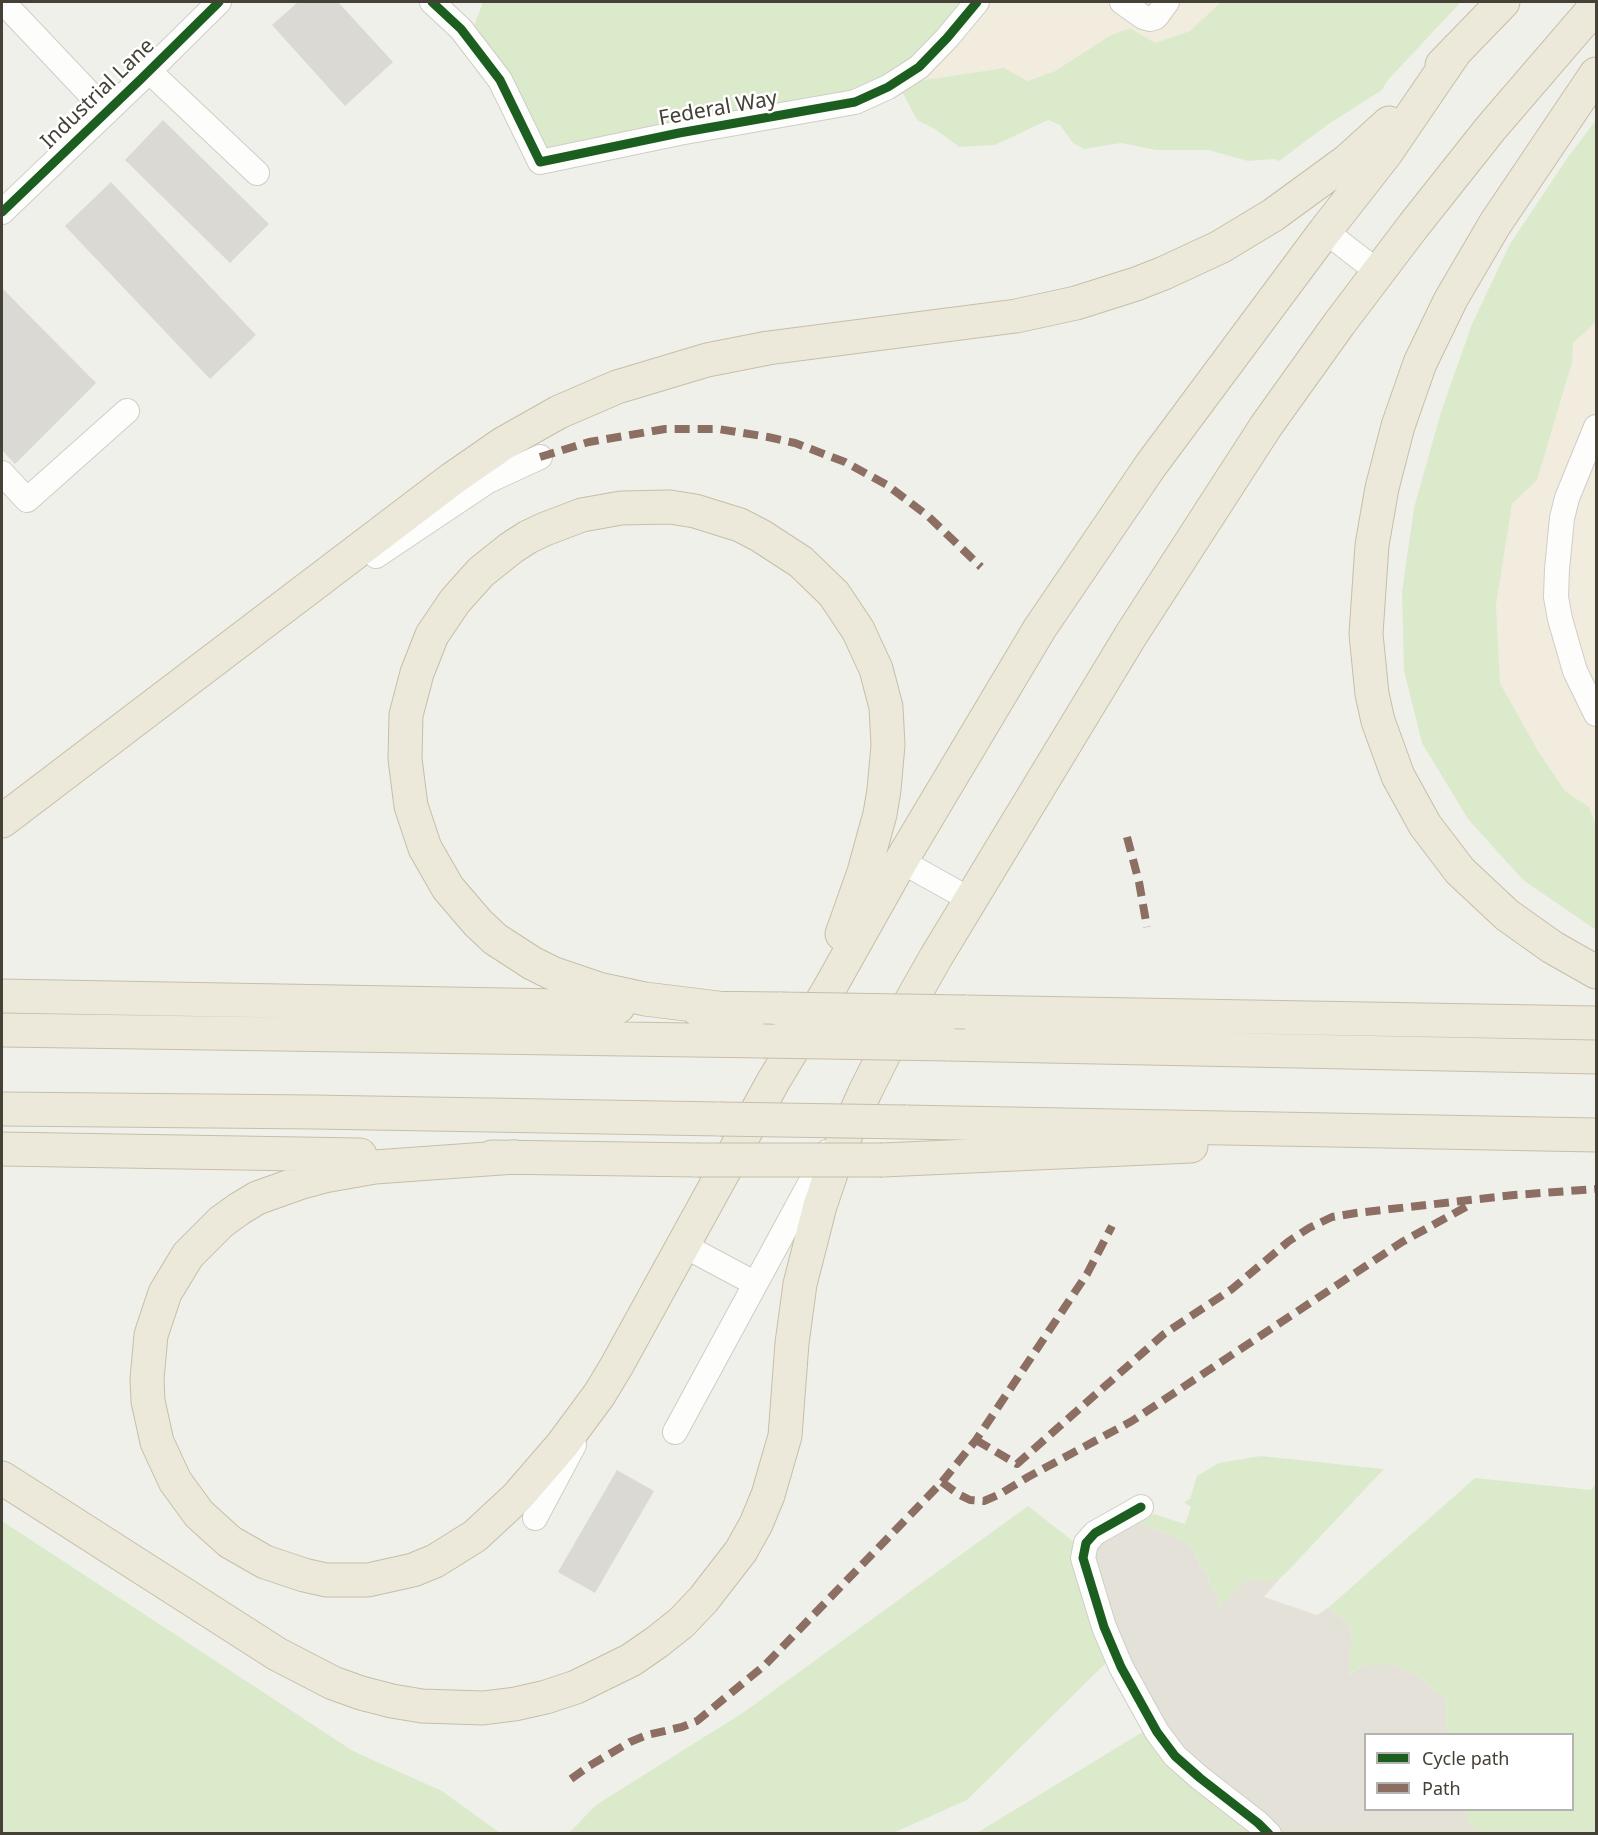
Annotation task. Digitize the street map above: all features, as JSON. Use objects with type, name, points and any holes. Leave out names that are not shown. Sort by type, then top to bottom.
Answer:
[{"type":"highway","points":[[2,821],[452,479],[504,443],[559,412],[617,387],[707,360],[768,348],[1016,316],[1076,303],[1164,273],[1220,247],[1324,180],[1395,117],[1503,2]]},
{"type":"highway","points":[[2,1478],[277,1654],[333,1683],[361,1693],[422,1706],[483,1708],[546,1697],[576,1687],[613,1670],[657,1642],[696,1608],[723,1577],[741,1551],[768,1495],[785,1436],[795,1314],[805,1259],[820,1206],[850,1124],[893,1034],[921,984],[969,899],[1114,662],[1232,477],[1302,375],[1378,272],[1491,128],[1596,6]]},
{"type":"highway","points":[[514,1157],[402,1164],[324,1176],[279,1189],[257,1198],[221,1222],[188,1255],[165,1293],[151,1335],[148,1358],[148,1401],[158,1442],[175,1481],[199,1514],[222,1536],[248,1554],[304,1575],[346,1581],[380,1578],[413,1570],[456,1550],[476,1536],[517,1497],[562,1445],[599,1395],[632,1340],[774,1080],[828,991],[901,861],[1064,590],[1157,457],[1386,153],[1457,49]]},
{"type":"highway","points":[[1596,74],[1495,224],[1451,299],[1420,363],[1398,426],[1378,507],[1369,576],[1366,634],[1372,694],[1381,731],[1398,776],[1425,825],[1460,871],[1490,900],[1545,942],[1596,972]]},
{"type":"highway","points":[[718,1008],[645,999],[599,990],[552,973],[513,952],[478,923],[448,888],[425,848],[411,806],[405,759],[406,716],[417,673],[432,635],[455,601],[480,572],[497,558],[528,537],[582,515],[621,507],[670,507],[718,517],[762,536],[801,562],[834,594],[858,630],[876,669],[886,707],[888,745],[880,814],[864,872],[838,943],[774,1080]]},
{"type":"highway","points":[[2,996],[1596,1023]]},
{"type":"highway","points":[[2,1030],[947,1044],[1596,1057]]},
{"type":"highway","points":[[2,1109],[314,1112],[1596,1135]]},
{"type":"highway","points":[[2,1149],[697,1160],[884,1160],[1167,1148],[1414,1131]]},
{"type":"street","points":[[3,2],[107,112]]},
{"type":"street","name":"Industrial Lane","points":[[2,212],[219,2]]},
{"type":"street","name":"Federal Way","points":[[432,2],[461,29],[500,80],[540,162],[679,133],[855,102],[888,87],[919,67],[977,2]]},
{"type":"street","points":[[1122,2],[1143,17],[1150,19],[1156,16],[1167,2]]},
{"type":"street","points":[[149,71],[257,173]]},
{"type":"street","points":[[1325,231],[1378,272]]},
{"type":"street","points":[[2,473],[27,500],[127,411]]},
{"type":"street","points":[[1596,427],[1567,498],[1562,518],[1556,597],[1564,636],[1575,671],[1596,714]]},
{"type":"street","points":[[155,705],[465,495],[512,468],[540,457]]},
{"type":"street","points":[[901,861],[969,899]]},
{"type":"street","points":[[675,1432],[754,1283],[921,984]]},
{"type":"street","points":[[683,1245],[754,1283]]},
{"type":"street","points":[[535,1518],[632,1340]]},
{"type":"street","points":[[1141,1507],[1095,1533],[1086,1543],[1083,1558],[1104,1627],[1120,1666],[1157,1732],[1175,1756],[1269,1833]]},
{"type":"shaded area","points":[[974,2],[1221,2],[1190,31],[1155,43],[1130,28],[1111,35],[1055,71],[1028,81],[1004,68],[912,82]]},
{"type":"shaded area","points":[[1596,322],[1596,825],[1589,807],[1565,791],[1538,751],[1500,683],[1496,605],[1512,504],[1537,480],[1572,364],[1573,343]]},
{"type":"shaded area","points":[[1139,1522],[1184,1541],[1195,1552],[1200,1565],[1208,1574],[1209,1583],[1217,1594],[1219,1606],[1244,1581],[1272,1581],[1283,1575],[1264,1597],[1317,1615],[1329,1607],[1352,1628],[1350,1674],[1363,1665],[1396,1665],[1419,1676],[1446,1700],[1447,1733],[1364,1733],[1364,1811],[1467,1811],[1467,1821],[1479,1833],[1271,1833],[1173,1755],[1114,1657],[1091,1541]]},
{"type":"green space","points":[[483,2],[974,2],[900,80],[543,159],[469,39]]},
{"type":"green space","points":[[1221,2],[1461,2],[1387,81],[1382,90],[1330,123],[1279,161],[1274,159],[1248,161],[1208,150],[1156,150],[1121,143],[1084,149],[1073,143],[1060,125],[1048,120],[995,145],[959,147],[935,129],[917,120],[899,86],[1004,68],[1028,81],[1055,71],[1111,35],[1130,28],[1155,43],[1190,31]]},
{"type":"green space","points":[[1596,120],[1596,322],[1573,343],[1572,363],[1537,480],[1512,504],[1496,605],[1500,683],[1538,751],[1565,791],[1589,807],[1596,825],[1596,930],[1523,880],[1468,819],[1422,743],[1404,671],[1402,591],[1414,508],[1441,412],[1472,324],[1510,244],[1568,157]]},
{"type":"green space","points":[[1261,1456],[1384,1469],[1284,1575],[1272,1581],[1244,1581],[1219,1607],[1217,1594],[1209,1583],[1208,1574],[1200,1565],[1195,1552],[1184,1541],[1139,1522],[1154,1514],[1185,1524],[1191,1507],[1184,1502],[1190,1499],[1197,1476],[1219,1463]]},
{"type":"green space","points":[[1475,1478],[1591,1490],[1596,1483],[1596,1833],[1479,1833],[1467,1821],[1467,1811],[1574,1811],[1574,1733],[1447,1733],[1446,1700],[1419,1676],[1396,1665],[1363,1665],[1349,1674],[1352,1628],[1329,1607]]},
{"type":"green space","points":[[1028,1506],[1083,1549],[1111,1658],[967,1800],[893,1833],[568,1834],[596,1805],[744,1712]]},
{"type":"green space","points":[[2,1521],[353,1751],[442,1791],[500,1833],[2,1833]]},
{"type":"green space","points":[[1154,1725],[1271,1834],[975,1834]]},
{"type":"building","points":[[298,2],[338,2],[393,62],[345,106],[272,25]]},
{"type":"building","points":[[163,120],[269,224],[230,263],[125,160]]},
{"type":"building","points":[[111,182],[256,335],[210,379],[65,226]]},
{"type":"building","points":[[2,288],[96,383],[15,464],[2,450]]},
{"type":"building","points":[[617,1470],[654,1491],[595,1593],[558,1572]]},
{"type":"marked path","points":[[540,457],[589,442],[665,429],[718,429],[795,443],[845,462],[887,485],[928,516],[981,567]]},
{"type":"marked path","points":[[1127,837],[1139,882],[1147,927]]},
{"type":"marked path","points":[[976,1440],[1017,1464],[1164,1334],[1232,1289],[1289,1241],[1332,1217],[1514,1195],[1596,1189]]},
{"type":"marked path","points":[[942,1482],[970,1500],[984,1501],[1000,1494],[1132,1421],[1402,1242],[1473,1203]]},
{"type":"marked path","points":[[571,1779],[630,1742],[697,1721],[765,1665],[942,1482],[976,1440],[1087,1274],[1112,1226]]},
{"type":"cycle path","points":[[2,212],[219,2]]},
{"type":"cycle path","points":[[432,2],[461,29],[500,80],[540,162],[679,133],[855,102],[888,87],[919,67],[977,2]]},
{"type":"cycle path","points":[[1141,1507],[1095,1533],[1086,1543],[1083,1558],[1104,1627],[1121,1667],[1157,1732],[1175,1756],[1269,1834]]}]
